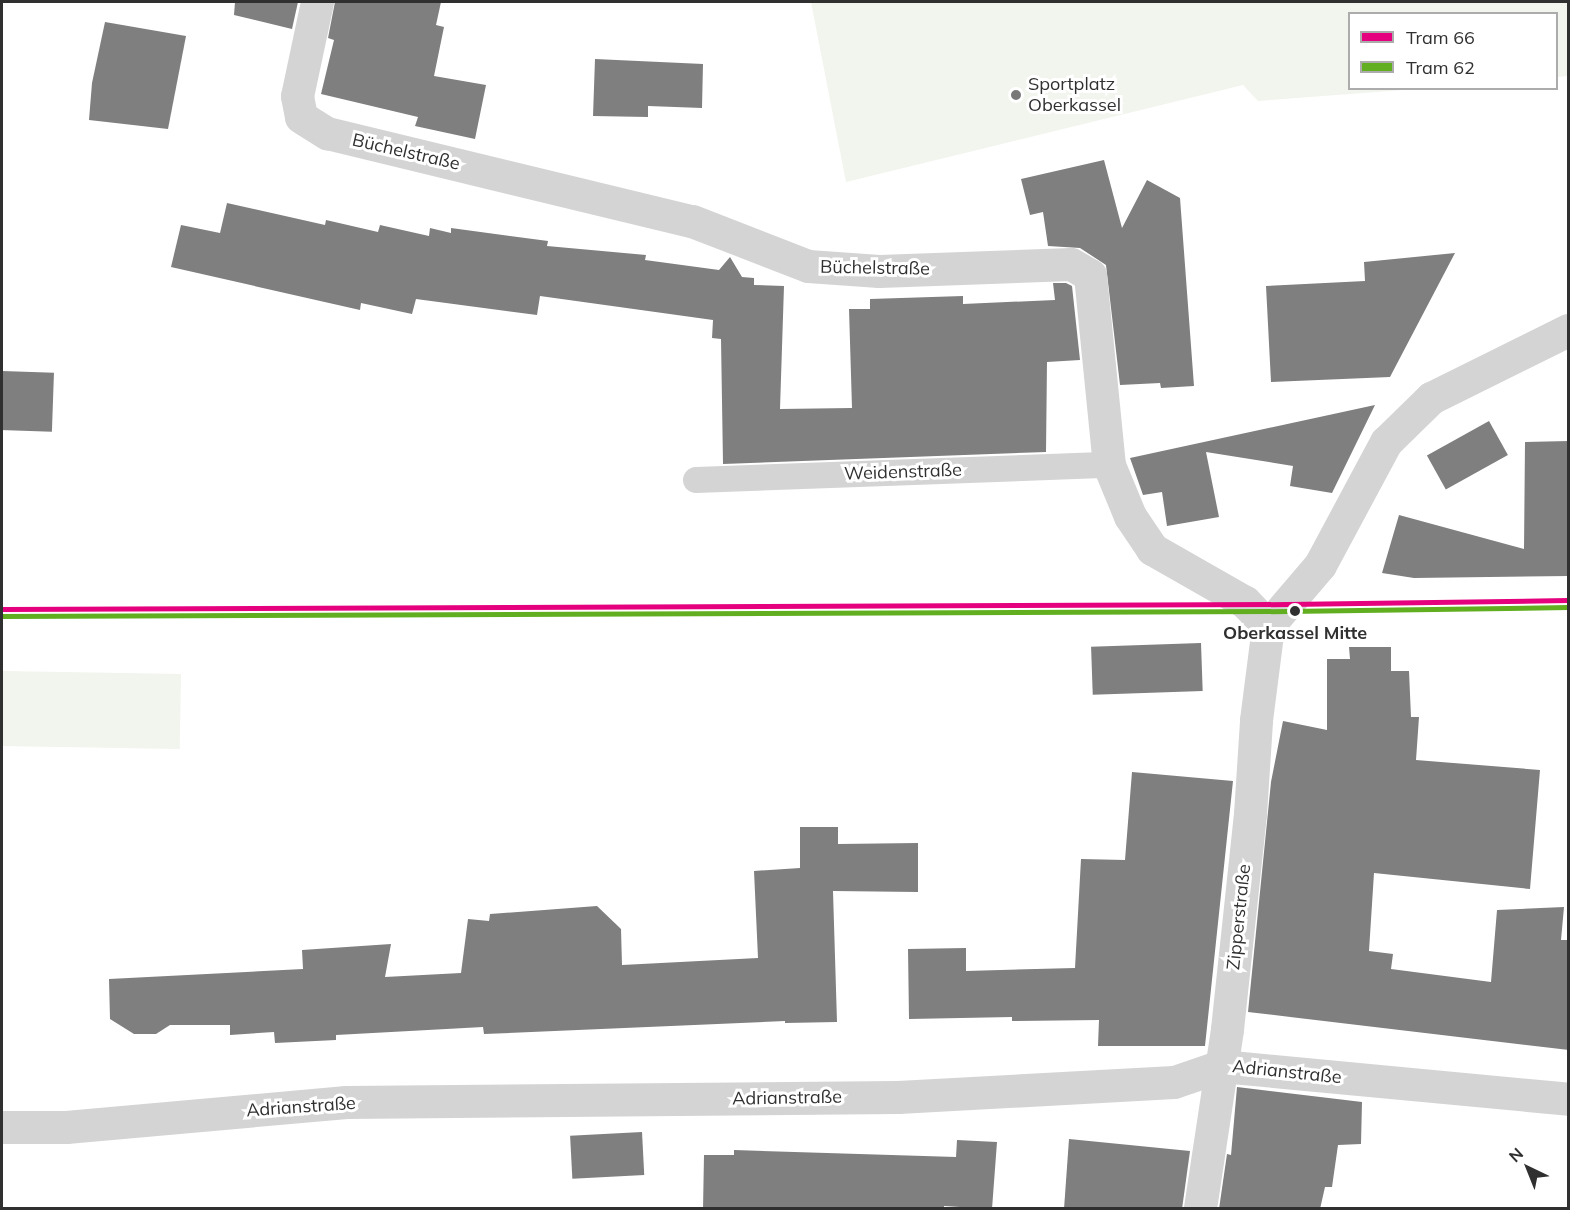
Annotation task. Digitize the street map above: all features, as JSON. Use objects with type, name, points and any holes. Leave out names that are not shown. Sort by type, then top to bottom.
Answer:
[{"type":"street","name":"Büchelstraße","points":[[317,2],[297,96],[301,117],[327,133],[692,221],[808,266],[879,271],[1071,264],[1090,275],[1109,465],[1130,516],[1152,549],[1245,602],[1268,626]]},
{"type":"street","points":[[1268,626],[1320,565],[1386,442],[1431,398],[1569,330]]},
{"type":"street","name":"Zipperstraße","points":[[1200,1209],[1221,1066],[1250,814],[1256,720],[1268,626]]},
{"type":"street","name":"Adrianstraße","points":[[2,1127],[66,1127],[346,1102],[898,1097],[1174,1082],[1221,1066],[1569,1099]]},
{"type":"lane","name":"Weidenstraße","points":[[696,480],[1109,465]]},
{"type":"shaded area","name":"Sportplatz Oberkassel","points":[[811,2],[1568,2],[1568,76],[1558,77],[1558,12],[1348,12],[1348,90],[1403,90],[1258,101],[1243,85],[846,182]]},
{"type":"shaded area","points":[[2,671],[181,674],[180,749],[2,746]]},
{"type":"building","points":[[235,2],[298,2],[292,29],[234,15]]},
{"type":"building","points":[[335,2],[441,2],[436,25],[444,27],[434,76],[486,85],[475,139],[415,126],[418,117],[321,94],[334,40],[328,38]]},
{"type":"building","points":[[105,22],[186,36],[168,129],[89,120],[92,83]]},
{"type":"building","points":[[595,59],[703,64],[702,108],[648,106],[648,117],[593,116]]},
{"type":"building","points":[[1104,160],[1122,228],[1147,180],[1180,198],[1194,386],[1161,388],[1160,383],[1120,385],[1106,265],[1080,248],[1048,246],[1043,212],[1030,215],[1021,179]]},
{"type":"building","points":[[227,203],[325,225],[326,220],[378,232],[380,225],[429,236],[430,228],[451,233],[451,228],[548,241],[547,246],[646,255],[645,260],[719,270],[730,257],[742,277],[754,278],[754,285],[784,286],[780,409],[852,408],[849,309],[870,309],[870,299],[963,296],[963,304],[1055,300],[1053,283],[1066,283],[1072,286],[1080,360],[1047,362],[1046,452],[723,464],[721,339],[712,338],[713,320],[540,296],[537,315],[416,299],[412,314],[361,303],[360,310],[171,267],[181,225],[220,233]]},
{"type":"building","points":[[1455,253],[1390,377],[1271,382],[1266,286],[1365,281],[1364,262]]},
{"type":"building","points":[[2,371],[54,373],[52,432],[2,430]]},
{"type":"building","points":[[1375,405],[1332,493],[1290,486],[1293,466],[1206,452],[1219,517],[1167,526],[1162,492],[1143,495],[1130,458]]},
{"type":"building","points":[[1489,421],[1508,455],[1446,490],[1427,455]]},
{"type":"building","points":[[1569,441],[1569,576],[1414,578],[1382,573],[1399,515],[1524,549],[1525,442]]},
{"type":"building","points":[[1201,643],[1203,691],[1093,695],[1091,647]]},
{"type":"building","points":[[1349,647],[1391,647],[1391,671],[1409,671],[1411,717],[1419,717],[1416,760],[1540,770],[1530,889],[1374,873],[1369,951],[1393,954],[1391,969],[1491,982],[1497,910],[1564,907],[1561,940],[1569,940],[1569,1050],[1248,1012],[1271,782],[1283,721],[1327,730],[1327,659],[1350,659]]},
{"type":"building","points":[[1132,772],[1233,781],[1205,1046],[1098,1046],[1099,1020],[1012,1021],[1012,1017],[909,1019],[908,949],[966,948],[966,971],[1075,968],[1081,859],[1125,860]]},
{"type":"building","points":[[800,827],[838,827],[838,844],[918,843],[918,892],[833,891],[837,1022],[785,1023],[785,1021],[484,1034],[483,1027],[336,1035],[336,1040],[275,1043],[274,1032],[230,1035],[230,1025],[170,1025],[156,1034],[134,1034],[110,1019],[109,979],[303,969],[302,950],[391,944],[385,977],[461,973],[468,919],[489,921],[490,914],[597,906],[621,929],[622,965],[758,958],[754,871],[800,868]]},
{"type":"building","points":[[1237,1087],[1362,1102],[1361,1144],[1338,1145],[1332,1187],[1325,1187],[1320,1209],[1219,1209],[1227,1154],[1231,1155]]},
{"type":"building","points":[[642,1132],[644,1175],[572,1179],[570,1136]]},
{"type":"building","points":[[1069,1139],[1190,1151],[1182,1209],[1064,1209]]},
{"type":"building","points":[[957,1140],[997,1142],[992,1209],[944,1206],[944,1209],[703,1209],[704,1155],[734,1155],[734,1150],[956,1157]]},
{"type":"tram line","name":"66","points":[[2,609],[1287,604],[1568,600]]},
{"type":"tram line","name":"62","points":[[2,616],[1287,611],[1568,607]]},
{"type":"place","name":"Sportplatz Oberkassel","points":[[1016,95]]},
{"type":"place","name":"Oberkassel Mitte","points":[[1295,611]]}]
